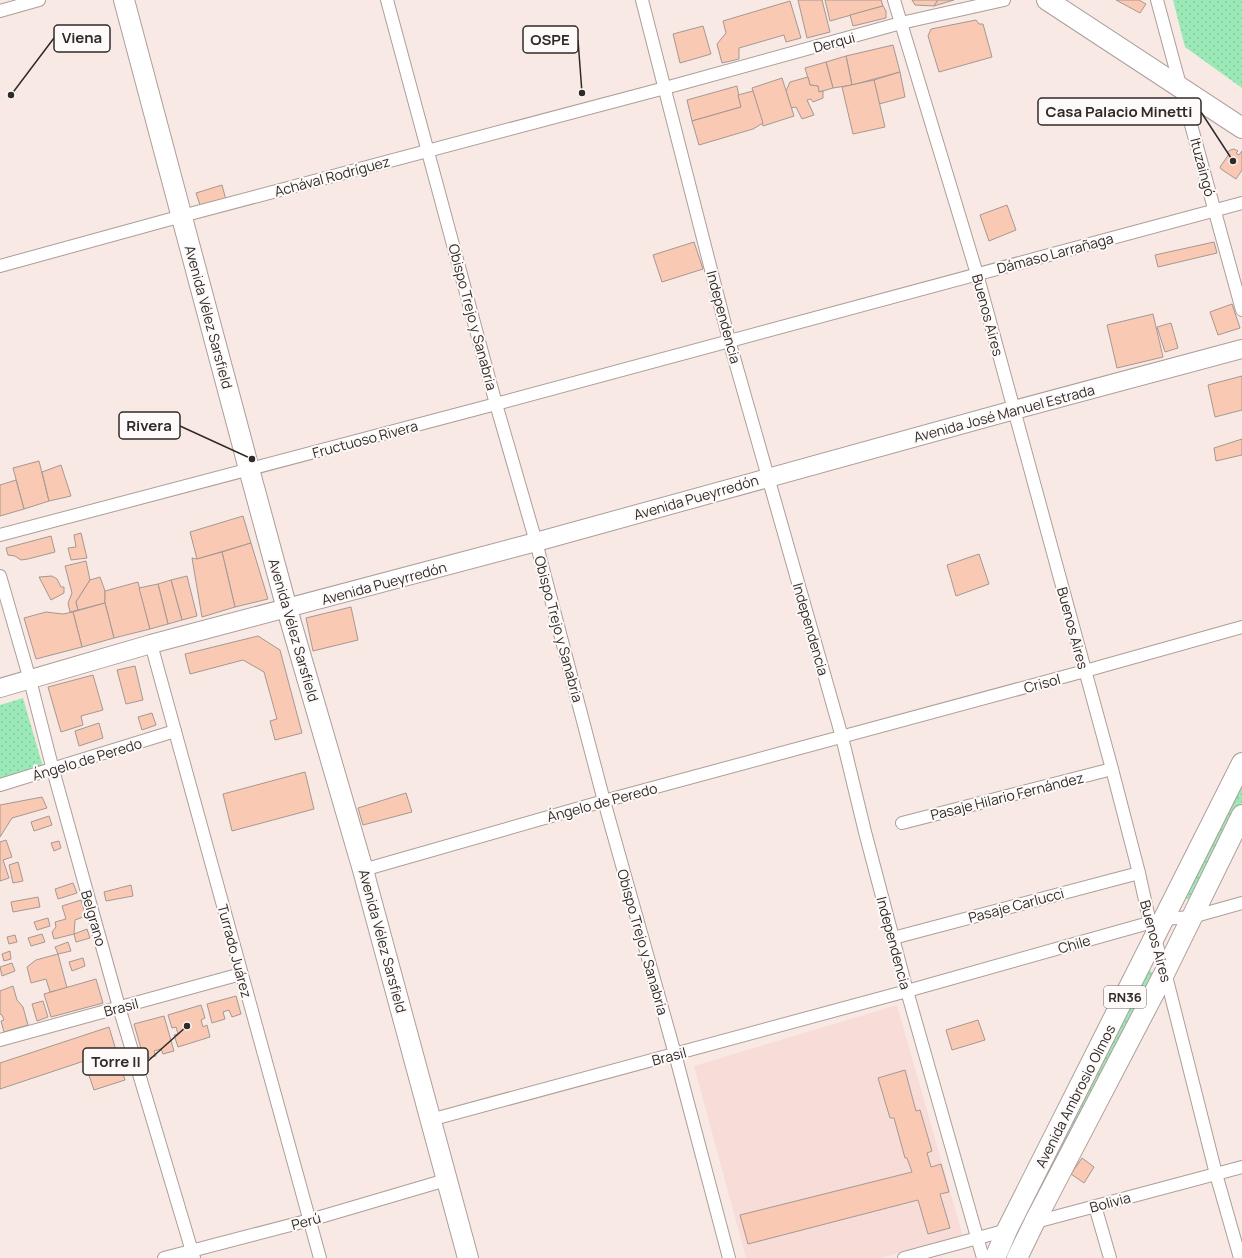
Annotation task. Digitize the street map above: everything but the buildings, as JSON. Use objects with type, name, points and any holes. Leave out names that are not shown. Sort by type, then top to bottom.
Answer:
[{"type":"main road","name":"Avenida Vélez Sarsfield","points":[[124,0],[287,609],[363,870],[468,1258]]},
{"type":"main road","points":[[1047,0],[1242,128]]},
{"type":"main road","name":"Avenida José Manuel Estrada","points":[[767,477],[1242,349]]},
{"type":"main road","name":"Avenida Pueyrredón","points":[[0,688],[151,644],[536,542],[767,477]]},
{"type":"main road","name":"Avenida Ambrosio Olmos","points":[[995,1258],[1007,1230],[1156,926],[1242,763]]},
{"type":"main road","name":"Avenida Ambrosio Olmos","points":[[1017,1258],[1165,972],[1242,815]]},
{"type":"street","points":[[0,11],[39,0]]},
{"type":"street","name":"Obispo Trejo y Sanabria","points":[[387,0],[496,404],[536,542],[604,801],[675,1054],[729,1258]]},
{"type":"street","name":"Independencia","points":[[642,0],[729,340],[842,737],[865,832],[907,991],[983,1258]]},
{"type":"street","name":"Buenos Aires","points":[[894,0],[978,274],[1139,873],[1156,926],[1165,972],[1216,1174],[1240,1258]]},
{"type":"street","name":"Derqui","points":[[665,88],[901,23],[1004,0]]},
{"type":"street","name":"Ituzaingó","points":[[1157,0],[1242,310]]},
{"type":"street","name":"Achával Rodríguez","points":[[0,266],[182,216],[665,88]]},
{"type":"street","name":"Dámaso Larrañaga","points":[[729,340],[1242,203]]},
{"type":"street","name":"Fructuoso Rivera","points":[[0,535],[496,404],[729,340]]},
{"type":"street","name":"Belgrano","points":[[0,576],[30,680],[53,770],[119,1007],[194,1254]]},
{"type":"street","name":"Crisol","points":[[842,737],[1242,627]]},
{"type":"street","name":"Turrado Juárez","points":[[151,644],[320,1258]]},
{"type":"street","name":"Ángelo de Peredo","points":[[0,785],[53,770],[174,731]]},
{"type":"street","name":"Ángelo de Peredo","points":[[363,870],[604,801],[842,737]]},
{"type":"street","name":"Pasaje Hilario Fernández","points":[[902,823],[1112,769]]},
{"type":"street","name":"Pasaje Carlucci","points":[[893,938],[1139,873]]},
{"type":"street","name":"Chile","points":[[907,991],[1242,903]]},
{"type":"street","name":"Brasil","points":[[0,1040],[241,974]]},
{"type":"street","name":"Brasil","points":[[430,1120],[907,991]]},
{"type":"street","name":"Bolivia","points":[[978,1238],[1242,1167]]},
{"type":"street","name":"Perú","points":[[164,1258],[194,1254],[446,1180]]},
{"type":"street","points":[[1095,1206],[1110,1258]]},
{"type":"street","points":[[904,1258],[978,1238]]},
{"type":"shaded area","points":[[897,1005],[963,1237],[879,1258],[746,1258],[694,1066]]},
{"type":"green space","points":[[1173,0],[1242,0],[1242,88],[1185,47]]},
{"type":"green space","points":[[23,698],[43,767],[0,779],[0,705]]},
{"type":"green space","points":[[1242,771],[1242,802],[1192,901],[1183,897]]},
{"type":"green space","points":[[1147,970],[1154,974],[1023,1223],[1020,1221]]},
{"type":"place","name":"OSPE","points":[[582,93]]},
{"type":"place","name":"Viena","points":[[11,95]]},
{"type":"place","name":"Casa Palacio Minetti","points":[[1233,161]]},
{"type":"place","name":"Rivera","points":[[252,459]]},
{"type":"place","name":"Torre II","points":[[187,1026]]}]
